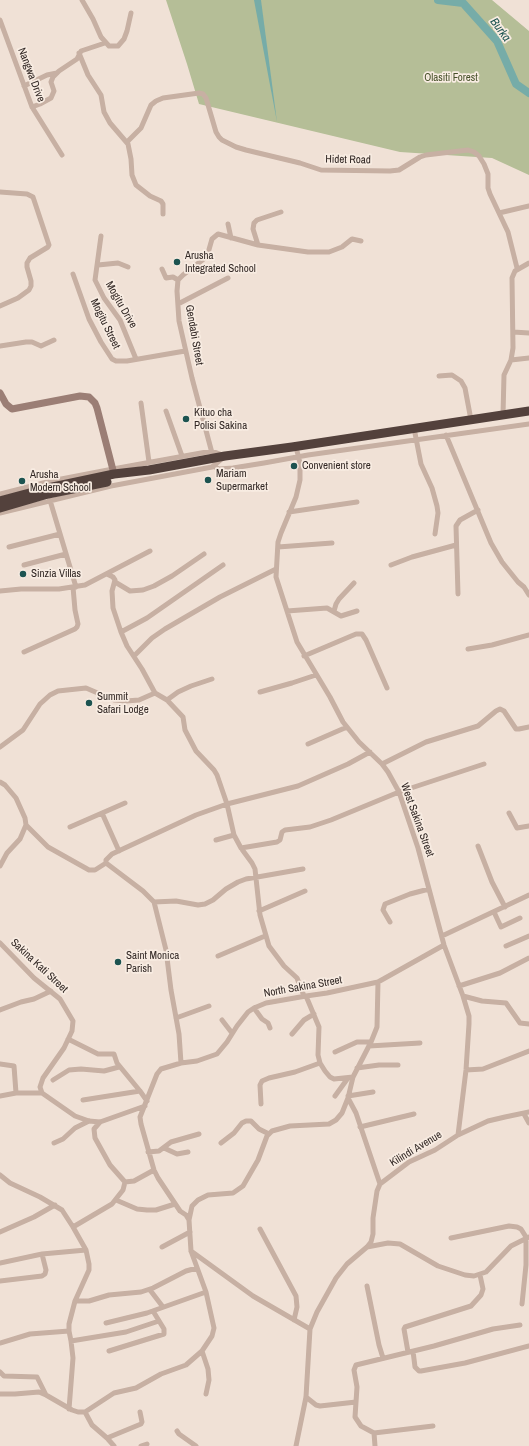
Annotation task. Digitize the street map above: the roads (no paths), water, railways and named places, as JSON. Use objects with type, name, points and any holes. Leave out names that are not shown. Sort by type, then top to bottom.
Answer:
[{"type":"highway","points":[[0,508],[49,497],[126,475],[149,466],[296,447],[529,411]]},
{"type":"highway","points":[[0,501],[113,468],[126,475]]},
{"type":"street","points":[[82,0],[105,43],[112,47],[121,44],[127,31],[131,14]]},
{"type":"street","name":"Nangwa Drive","points":[[0,20],[32,107],[62,155]]},
{"type":"street","points":[[32,107],[50,98],[54,91],[51,80],[57,73],[77,59],[79,53],[105,43]]},
{"type":"street","points":[[79,53],[88,75],[101,94],[104,112],[110,123],[127,142],[134,182],[150,196],[161,201],[163,204],[163,214]]},
{"type":"street","points":[[24,86],[47,75],[57,73]]},
{"type":"street","name":"Hidet Road","points":[[127,142],[141,128],[149,108],[156,101],[163,98],[202,93],[208,105],[218,137],[222,140],[236,147],[300,163],[320,170],[399,170],[414,160],[426,155],[468,150],[479,156],[484,164],[488,174],[488,188],[508,232],[517,268]]},
{"type":"street","points":[[0,192],[28,194],[32,197],[49,244],[48,247],[32,257],[28,262],[27,267],[31,278],[31,286],[27,292],[0,306]]},
{"type":"street","points":[[500,213],[529,206]]},
{"type":"street","points":[[258,245],[253,229],[254,222],[282,212]]},
{"type":"street","points":[[228,224],[230,238]]},
{"type":"street","points":[[162,269],[166,278],[178,280],[205,258],[214,237],[219,234],[258,245],[293,251],[324,252],[339,249],[352,239],[361,241]]},
{"type":"street","name":"Mogitu Drive","points":[[101,236],[98,265],[95,276],[100,291],[120,320],[136,359]]},
{"type":"street","points":[[98,265],[118,263],[128,267]]},
{"type":"street","points":[[503,414],[504,375],[513,348],[513,274],[517,268],[529,263]]},
{"type":"street","name":"Mogitu Street","points":[[73,274],[89,319],[108,355],[112,359],[116,361],[127,361],[185,351]]},
{"type":"street","points":[[178,304],[228,278]]},
{"type":"street","name":"Gendabi Street","points":[[178,280],[179,321],[212,459]]},
{"type":"street","points":[[513,332],[529,332]]},
{"type":"street","points":[[0,346],[26,342],[32,342],[41,346],[54,340]]},
{"type":"street","points":[[510,360],[529,358]]},
{"type":"street","points":[[439,376],[452,375],[462,382],[465,388],[471,420]]},
{"type":"street","points":[[0,393],[6,404],[11,408],[80,396],[89,397],[95,403],[97,408],[113,468]]},
{"type":"street","points":[[141,403],[149,466]]},
{"type":"street","points":[[166,411],[182,456]]},
{"type":"street","points":[[0,494],[51,481],[113,468],[149,466],[182,456],[212,459],[219,469],[529,424]]},
{"type":"street","points":[[414,428],[420,464],[432,488],[437,506],[438,513],[435,524],[435,534]]},
{"type":"street","points":[[446,435],[478,510],[486,533],[495,551],[529,595]]},
{"type":"street","name":"West Sakina Street","points":[[296,447],[301,471],[299,488],[281,533],[278,547],[276,577],[297,642],[304,656],[346,727],[382,764],[398,792],[418,848],[444,945],[469,1016],[470,1024],[466,1070],[458,1135]]},
{"type":"street","points":[[0,512],[49,497],[111,486],[212,459]]},
{"type":"street","points":[[24,652],[78,627],[75,610],[75,587],[49,497]]},
{"type":"street","points":[[289,512],[357,502]]},
{"type":"street","points":[[458,594],[456,530],[458,523],[478,510]]},
{"type":"street","points":[[9,547],[60,534]]},
{"type":"street","points":[[278,547],[332,543]]},
{"type":"street","points":[[391,565],[412,557],[456,546]]},
{"type":"street","points":[[0,591],[75,587],[93,582],[150,551]]},
{"type":"street","points":[[24,565],[66,554]]},
{"type":"street","points":[[107,574],[113,577],[115,582],[130,591],[143,590],[172,576],[204,554]]},
{"type":"street","points":[[121,632],[147,618],[223,565]]},
{"type":"street","points":[[134,656],[152,638],[165,629],[276,569]]},
{"type":"street","points":[[115,582],[112,591],[112,602],[127,646],[155,693],[167,700],[183,717],[185,730],[196,751],[214,770],[227,804],[234,835],[252,863],[256,878],[259,911],[269,946],[284,966],[299,981],[320,1027],[318,1049],[320,1063],[330,1077],[338,1079],[350,1077]]},
{"type":"street","points":[[334,611],[336,604],[354,583]]},
{"type":"street","points":[[287,611],[327,608],[334,611],[336,615],[341,616],[357,611]]},
{"type":"street","points":[[304,656],[356,634],[362,634],[387,688]]},
{"type":"street","points":[[468,649],[492,645],[529,635]]},
{"type":"street","points":[[260,692],[316,675]]},
{"type":"street","points":[[167,700],[178,692],[212,679]]},
{"type":"street","points":[[0,747],[23,730],[40,704],[50,695],[58,691],[86,688],[114,700],[126,701],[139,700],[155,693]]},
{"type":"street","points":[[382,764],[426,742],[478,726],[500,710],[504,711],[516,729],[519,730],[529,727]]},
{"type":"street","points":[[308,744],[346,727]]},
{"type":"street","points":[[26,825],[48,847],[89,870],[95,870],[106,863],[108,857],[175,824],[227,804],[298,786],[348,764],[370,752]]},
{"type":"street","points":[[241,848],[277,842],[280,840],[284,830],[310,827],[331,820],[398,792],[484,764]]},
{"type":"street","points":[[0,782],[5,785],[16,798],[25,818],[26,825],[20,839],[7,853],[0,866]]},
{"type":"street","points":[[70,827],[126,803]]},
{"type":"street","points":[[102,813],[120,851]]},
{"type":"street","points":[[509,813],[517,828],[529,826]]},
{"type":"street","points":[[216,840],[234,835]]},
{"type":"street","points":[[478,846],[492,882],[505,907]]},
{"type":"street","points":[[106,863],[143,891],[154,902],[166,950],[179,1034],[181,1063]]},
{"type":"street","points":[[154,902],[176,901],[198,905],[205,904],[213,900],[231,886],[246,879],[303,869]]},
{"type":"street","points":[[390,922],[383,910],[385,904],[429,889]]},
{"type":"street","points":[[259,911],[305,890]]},
{"type":"street","points":[[442,936],[529,895]]},
{"type":"street","points":[[494,912],[501,927],[520,918]]},
{"type":"street","points":[[218,956],[265,936]]},
{"type":"street","points":[[506,946],[529,936]]},
{"type":"street","name":"North Sakina Street","points":[[189,1220],[186,1215],[174,1204],[154,1170],[148,1152],[140,1117],[160,1069],[181,1063],[197,1061],[217,1054],[248,1012],[254,1008],[266,1003],[327,993],[378,982],[444,945]]},
{"type":"street","name":"Sakina Kati Street","points":[[1,947],[34,978],[60,998],[73,1021],[72,1031],[64,1048],[43,1078],[40,1087],[42,1093]]},
{"type":"street","points":[[459,986],[504,971],[529,958]]},
{"type":"street","points":[[335,1096],[357,1068],[377,1027],[378,982]]},
{"type":"street","points":[[0,1010],[34,999],[51,991]]},
{"type":"street","points":[[463,996],[482,1001],[506,1003],[520,1023],[529,1024]]},
{"type":"street","points":[[176,1018],[209,1006]]},
{"type":"street","points":[[254,1008],[262,1019],[268,1023],[270,1028]]},
{"type":"street","points":[[292,1034],[304,1020],[314,1014]]},
{"type":"street","points":[[222,1020],[232,1033]]},
{"type":"street","points":[[0,1096],[42,1093],[75,1116],[89,1121],[100,1122],[146,1104],[140,1091],[119,1067],[114,1054],[98,1054],[68,1039]]},
{"type":"street","points":[[335,1052],[357,1042],[370,1044],[420,1043]]},
{"type":"street","points":[[466,1070],[483,1069],[529,1051]]},
{"type":"street","points":[[261,1104],[260,1085],[262,1081],[320,1063]]},
{"type":"street","points":[[0,1064],[14,1066],[16,1094]]},
{"type":"street","points":[[357,1068],[379,1065],[398,1065]]},
{"type":"street","points":[[53,1080],[69,1070],[81,1069],[104,1071],[119,1067]]},
{"type":"street","points":[[0,1394],[39,1392],[78,1412],[84,1412],[114,1394],[136,1388],[161,1374],[186,1365],[202,1352],[212,1336],[214,1328],[206,1292],[191,1251],[189,1220],[192,1206],[198,1200],[208,1195],[234,1192],[243,1186],[258,1160],[269,1134],[279,1128],[329,1124],[336,1120],[342,1113],[348,1097],[350,1077]]},
{"type":"street","points":[[83,1100],[140,1091]]},
{"type":"street","points":[[348,1097],[373,1092]]},
{"type":"street","points":[[296,1446],[306,1397],[310,1329],[317,1312],[336,1278],[347,1264],[367,1247],[371,1242],[373,1234],[376,1191],[380,1184],[356,1113],[348,1097]]},
{"type":"street","points":[[526,1113],[529,1123]]},
{"type":"street","name":"Kilindi Avenue","points":[[380,1184],[409,1162],[435,1150],[458,1135],[488,1121],[526,1113]]},
{"type":"street","points":[[360,1127],[414,1114]]},
{"type":"street","points":[[54,1143],[75,1128],[89,1121]]},
{"type":"street","points":[[221,1143],[246,1121],[251,1122],[259,1129],[269,1134]]},
{"type":"street","points":[[100,1122],[94,1129],[95,1138],[110,1165],[125,1182]]},
{"type":"street","points":[[148,1152],[159,1151],[171,1142],[199,1134]]},
{"type":"street","points":[[164,1148],[177,1154],[188,1152]]},
{"type":"street","points":[[125,1182],[134,1181],[154,1170]]},
{"type":"street","points":[[0,1176],[10,1183],[55,1205],[62,1210],[73,1226],[86,1250],[89,1270],[75,1302],[69,1331],[73,1358],[69,1408]]},
{"type":"street","points":[[73,1226],[116,1200],[123,1190],[125,1182]]},
{"type":"street","points":[[116,1200],[137,1209],[147,1210],[156,1210],[174,1204]]},
{"type":"street","points":[[0,1232],[34,1217],[55,1205]]},
{"type":"street","points":[[451,1238],[509,1226],[521,1229],[528,1237],[522,1304]]},
{"type":"street","points":[[260,1229],[296,1296],[297,1307],[294,1320]]},
{"type":"street","points":[[162,1247],[190,1232]]},
{"type":"street","points":[[367,1247],[388,1243],[400,1244],[438,1266],[465,1276],[474,1276],[486,1272],[511,1246],[528,1237]]},
{"type":"street","points":[[0,1263],[42,1254],[86,1250]]},
{"type":"street","points":[[191,1251],[253,1296],[310,1329]]},
{"type":"street","points":[[0,1281],[42,1276],[45,1274],[46,1270],[42,1254]]},
{"type":"street","points":[[75,1302],[89,1301],[109,1295],[150,1290],[186,1270],[197,1268]]},
{"type":"street","points":[[480,1275],[484,1289],[481,1295],[471,1306],[405,1326],[404,1329],[415,1367],[421,1371],[465,1363],[529,1346]]},
{"type":"street","points":[[367,1286],[383,1358]]},
{"type":"street","points":[[150,1290],[163,1307]]},
{"type":"street","points":[[106,1323],[153,1311],[206,1292]]},
{"type":"street","points":[[109,1351],[164,1334],[164,1329],[153,1311]]},
{"type":"street","points":[[71,1341],[126,1332],[159,1321]]},
{"type":"street","points":[[433,1426],[374,1433],[364,1428],[356,1420],[357,1387],[355,1367],[360,1364],[411,1352],[493,1329],[520,1325]]},
{"type":"street","points":[[0,1343],[30,1334],[69,1331]]},
{"type":"street","points":[[202,1352],[205,1358],[208,1374],[206,1394]]},
{"type":"street","points":[[0,1372],[4,1376],[27,1378],[37,1377],[46,1395]]},
{"type":"street","points":[[306,1397],[316,1405],[320,1406],[356,1402]]},
{"type":"street","points":[[84,1412],[92,1425],[114,1446]]},
{"type":"street","points":[[107,1438],[141,1424],[140,1412]]},
{"type":"street","points":[[177,1431],[196,1446]]},
{"type":"street","points":[[374,1433],[375,1446]]},
{"type":"street","points":[[141,1446],[147,1444]]},
{"type":"water","points":[[254,0],[261,0],[277,122]]},
{"type":"waterway","name":"Burka","points":[[438,0],[463,3],[497,41],[516,84],[529,93]]},
{"type":"place","name":"Arusha Integrated School","points":[[177,262]]},
{"type":"place","name":"Kituo cha Polisi Sakina","points":[[186,419]]},
{"type":"place","name":"Convenient store","points":[[294,466]]},
{"type":"place","name":"Mariam Supermarket","points":[[208,480]]},
{"type":"place","name":"Arusha Modern School","points":[[22,481]]},
{"type":"place","name":"Sinzia Villas","points":[[23,574]]},
{"type":"place","name":"Summit Safari Lodge","points":[[89,703]]},
{"type":"place","name":"Saint Monica Parish","points":[[118,962]]},
{"type":"park label","name":"Olasiti Forest","points":[[451,78]]}]
